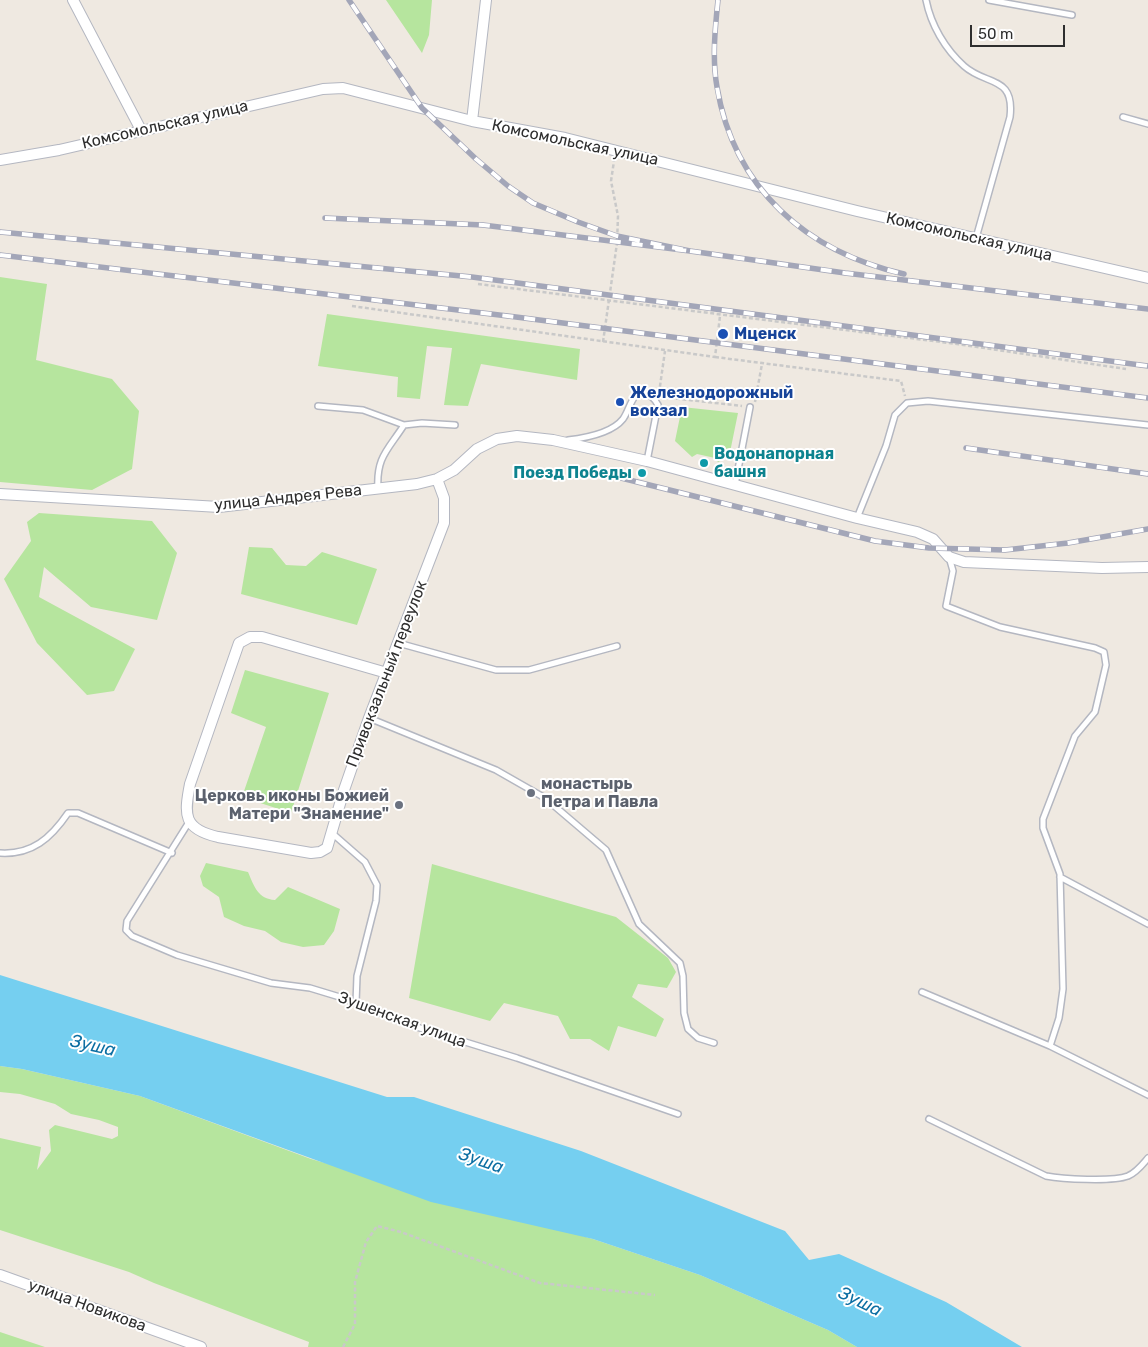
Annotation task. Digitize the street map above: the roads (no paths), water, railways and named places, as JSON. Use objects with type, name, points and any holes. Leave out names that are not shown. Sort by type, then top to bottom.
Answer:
[{"type":"street","points":[[73,0],[141,130]]},
{"type":"street","points":[[472,121],[486,0]]},
{"type":"street","name":"Комсомольская улица","points":[[0,160],[59,150],[323,89],[342,88],[472,121],[566,138],[976,239],[1148,278]]},
{"type":"street","name":"улица Андрея Рева","points":[[0,494],[219,507],[417,484],[437,479],[454,470],[477,449],[497,439],[517,436],[552,440]]},
{"type":"street","points":[[552,440],[647,461],[857,518],[917,532],[933,539],[949,557],[964,562],[1002,566],[1148,567]]},
{"type":"street","name":"Привокзальный переулок","points":[[333,834],[344,790],[369,718],[444,523],[444,498],[437,479]]},
{"type":"street","points":[[333,834],[327,848],[320,852],[311,853],[203,834],[189,822],[186,807],[190,784],[240,642],[250,637],[262,637],[386,673]]},
{"type":"street","name":"улица Новикова","points":[[0,1275],[201,1347]]},
{"type":"lane","points":[[926,0],[935,28],[950,51],[966,68],[1006,89],[1010,98],[1010,117],[976,239]]},
{"type":"lane","points":[[988,0],[1072,14]]},
{"type":"lane","points":[[1123,116],[1148,124]]},
{"type":"lane","points":[[552,440],[580,439],[617,424],[623,418],[636,395],[646,393],[658,405],[647,461]]},
{"type":"lane","points":[[857,518],[886,446],[895,414],[907,403],[928,400],[1148,426]]},
{"type":"lane","points":[[318,406],[363,410],[404,425],[422,423],[455,425]]},
{"type":"lane","points":[[735,485],[750,407]]},
{"type":"lane","points":[[378,489],[377,470],[380,460],[404,425]]},
{"type":"lane","points":[[949,557],[953,571],[946,606],[1000,627],[1095,648],[1104,652],[1106,665],[1095,712],[1075,736],[1043,819],[1043,828],[1060,877],[1063,989],[1059,1018],[1050,1046]]},
{"type":"lane","points":[[398,643],[496,670],[529,670],[617,646]]},
{"type":"lane","points":[[369,718],[496,770],[545,798],[606,850],[639,924],[680,963],[683,976],[684,1013],[688,1029],[698,1038],[714,1043]]},
{"type":"lane","points":[[0,853],[13,854],[36,846],[53,834],[68,813],[78,813],[172,853],[189,822]]},
{"type":"lane","points":[[333,834],[365,862],[377,885],[376,901],[357,976],[356,1003]]},
{"type":"lane","name":"Зушенская улица","points":[[172,853],[127,921],[126,930],[132,936],[177,955],[271,983],[310,988],[356,1003],[407,1024],[517,1058],[678,1114]]},
{"type":"lane","points":[[1060,877],[1148,924]]},
{"type":"lane","points":[[922,992],[1050,1046],[1148,1095]]},
{"type":"lane","points":[[929,1119],[1046,1176],[1067,1180],[1126,1177],[1138,1170],[1148,1158]]},
{"type":"water","name":"Зуша","points":[[0,975],[387,1097],[414,1097],[581,1151],[785,1231],[809,1260],[839,1254],[946,1302],[1022,1347],[857,1347],[828,1330],[700,1275],[593,1239],[431,1202],[140,1096],[22,1069],[0,1066]]},
{"type":"railway","points":[[325,218],[483,225],[690,251],[617,236],[533,203],[508,186],[422,108],[349,0]]},
{"type":"railway","points":[[718,0],[714,55],[717,87],[726,123],[740,156],[758,185],[780,210],[807,232],[836,250],[869,264],[904,274]]},
{"type":"railway","points":[[0,232],[472,277],[1148,366]]},
{"type":"railway","points":[[690,251],[845,273],[1148,309]]},
{"type":"railway","points":[[0,255],[516,317],[1148,398]]},
{"type":"railway","points":[[966,448],[1148,474]]},
{"type":"railway","points":[[593,471],[875,541],[929,548],[1005,550],[1068,543],[1148,529]]},
{"type":"place","name":"Мценск","points":[[723,334]]},
{"type":"place","name":"Железнодорожный вокзал","points":[[620,402]]},
{"type":"place","name":"Водонапорная башня","points":[[704,463]]},
{"type":"place","name":"Поезд Победы","points":[[642,473]]},
{"type":"place","name":"монастырь Петра и Павла","points":[[531,793]]},
{"type":"place","name":"Церковь иконы Божией Матери \"Знамение\"","points":[[399,805]]}]
